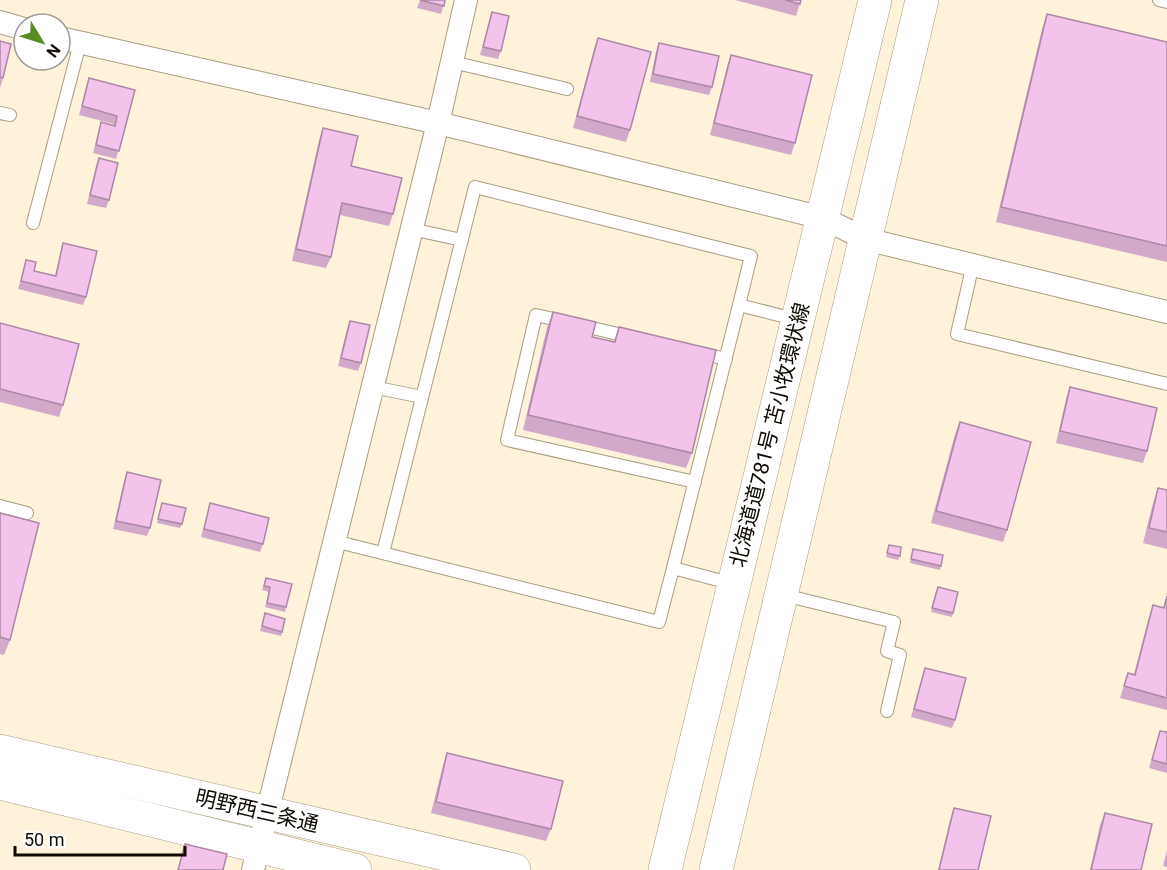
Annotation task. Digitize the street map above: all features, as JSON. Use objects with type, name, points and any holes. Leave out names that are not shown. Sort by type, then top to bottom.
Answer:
[{"type":"main road","name":"北海道道781号 苫小牧環状線","points":[[665,870],[875,0]]},
{"type":"main road","points":[[716,870],[922,0]]},
{"type":"main road","name":"明野西三条通","points":[[0,751],[514,870]]},
{"type":"main road","name":"明野西三条通","points":[[0,783],[256,859],[355,870]]},
{"type":"street","points":[[256,859],[438,123],[466,0]]},
{"type":"street","points":[[72,40],[438,123],[823,218],[865,239],[1167,312]]},
{"type":"lane","points":[[1159,0],[1167,2]]},
{"type":"lane","points":[[452,62],[567,89]]},
{"type":"lane","points":[[33,223],[64,72]]},
{"type":"lane","points":[[334,541],[382,553],[659,622],[751,256],[475,187],[382,553]]},
{"type":"lane","points":[[411,229],[462,240]]},
{"type":"lane","points":[[973,264],[957,334],[1167,384]]},
{"type":"lane","points":[[739,305],[798,320]]},
{"type":"lane","points":[[647,340],[536,315],[507,440],[695,482]]},
{"type":"lane","points":[[692,351],[726,359]]},
{"type":"lane","points":[[373,387],[422,397]]},
{"type":"lane","points":[[0,506],[27,513]]},
{"type":"lane","points":[[673,568],[734,584]]},
{"type":"lane","points":[[782,594],[894,622],[887,651],[900,655],[887,711]]},
{"type":"building","points":[[420,0],[445,0],[444,6]]},
{"type":"building","points":[[785,0],[801,0],[800,4]]},
{"type":"building","points":[[492,12],[509,16],[501,51],[483,47]]},
{"type":"building","points":[[1047,14],[1167,42],[1167,246],[1001,207]]},
{"type":"building","points":[[598,38],[651,52],[630,130],[577,116]]},
{"type":"building","points":[[0,41],[11,44],[3,78],[0,77]]},
{"type":"building","points":[[659,43],[719,56],[712,87],[653,74]]},
{"type":"building","points":[[731,55],[812,75],[795,143],[714,123]]},
{"type":"building","points":[[89,78],[135,90],[119,151],[96,145],[101,122],[115,126],[117,116],[82,106]]},
{"type":"building","points":[[323,128],[358,136],[351,166],[402,178],[393,214],[342,203],[331,257],[296,249]]},
{"type":"building","points":[[99,158],[118,163],[109,200],[90,195]]},
{"type":"building","points":[[63,243],[97,251],[86,297],[21,281],[26,260],[36,262],[34,271],[56,276]]},
{"type":"building","points":[[553,312],[596,322],[592,337],[615,342],[619,327],[716,350],[692,453],[528,415]]},
{"type":"building","points":[[350,321],[370,325],[361,363],[341,358]]},
{"type":"building","points":[[0,323],[79,344],[63,405],[0,389]]},
{"type":"building","points":[[1070,387],[1157,408],[1147,451],[1060,431]]},
{"type":"building","points":[[960,422],[1031,442],[1007,530],[936,511]]},
{"type":"building","points":[[127,472],[161,480],[150,528],[116,521]]},
{"type":"building","points":[[1158,488],[1167,490],[1167,532],[1149,528]]},
{"type":"building","points":[[162,503],[186,508],[182,524],[158,519]]},
{"type":"building","points":[[210,503],[269,518],[263,544],[204,529]]},
{"type":"building","points":[[0,513],[39,523],[10,640],[0,637]]},
{"type":"building","points":[[889,545],[901,547],[900,556],[887,553]]},
{"type":"building","points":[[913,549],[943,555],[941,566],[911,559]]},
{"type":"building","points":[[266,578],[292,584],[286,607],[267,603],[270,587],[264,586]]},
{"type":"building","points":[[938,587],[958,592],[953,613],[932,608]]},
{"type":"building","points":[[1167,596],[1167,698],[1124,686],[1128,673],[1135,675],[1153,605],[1164,608]]},
{"type":"building","points":[[265,613],[285,619],[282,632],[262,626]]},
{"type":"building","points":[[925,668],[966,678],[955,720],[914,709]]},
{"type":"building","points":[[1160,731],[1167,732],[1167,764],[1152,760]]},
{"type":"building","points":[[447,753],[563,781],[551,829],[436,802]]},
{"type":"building","points":[[954,808],[991,816],[978,870],[939,870]]},
{"type":"building","points":[[1105,813],[1152,824],[1141,870],[1091,870]]},
{"type":"building","points":[[185,844],[227,854],[223,870],[178,870]]}]
